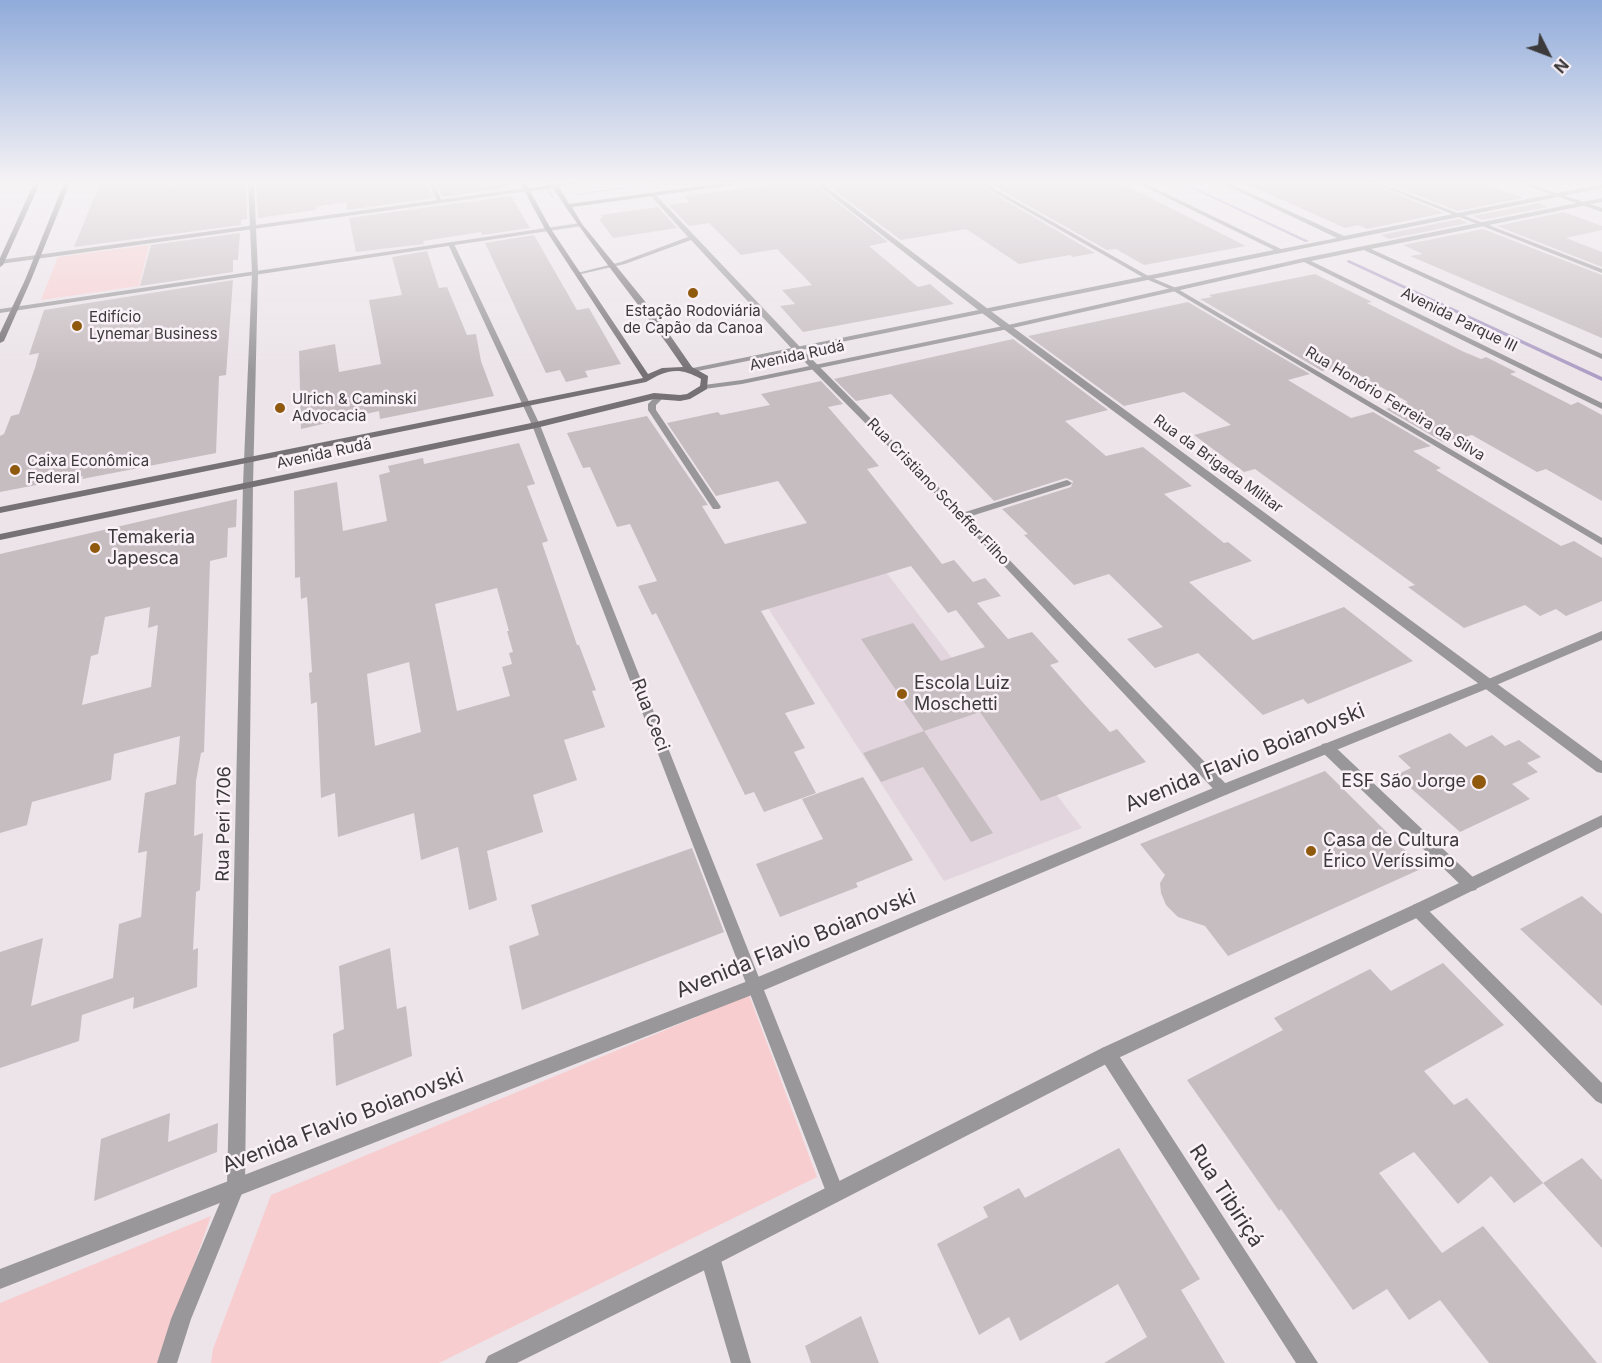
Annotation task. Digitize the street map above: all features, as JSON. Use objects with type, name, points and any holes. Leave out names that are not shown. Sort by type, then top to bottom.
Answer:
[{"type":"main road","points":[[0,263],[8,247]]},
{"type":"main road","points":[[0,341],[41,247]]},
{"type":"main road","points":[[560,247],[647,379],[644,387],[657,397]]},
{"type":"main road","points":[[597,247],[691,370],[705,378],[704,387]]},
{"type":"main road","name":"Avenida Rudá","points":[[0,510],[647,379],[662,370],[691,370]]},
{"type":"main road","name":"Avenida Rudá","points":[[0,537],[536,425],[657,397],[690,396],[704,387]]},
{"type":"street","points":[[0,263],[112,247]]},
{"type":"street","name":"Rua Peri 1706","points":[[167,1363],[181,1319],[236,1186],[248,460],[254,247]]},
{"type":"street","points":[[0,311],[433,247]]},
{"type":"street","name":"Rua Ceci","points":[[452,247],[536,425],[835,1192]]},
{"type":"street","points":[[579,274],[613,266],[666,247]]},
{"type":"street","name":"Rua Cristiano Scheffer Filho","points":[[702,247],[797,349],[962,516],[1223,790]]},
{"type":"street","name":"Rua da Brigada Militar","points":[[901,247],[1602,768]]},
{"type":"street","points":[[1093,247],[1148,278]]},
{"type":"street","name":"Avenida Parque III","points":[[1272,247],[1305,260],[1602,406]]},
{"type":"street","name":"Avenida Rudá","points":[[691,370],[1302,247]]},
{"type":"street","name":"Avenida Parque III","points":[[1362,247],[1602,357]]},
{"type":"street","name":"Avenida Rudá","points":[[704,387],[816,367],[1008,327],[1305,260],[1378,247]]},
{"type":"street","points":[[1540,247],[1602,271]]},
{"type":"street","name":"Rua Honório Ferreira da Silva","points":[[1148,278],[1174,289],[1602,542]]},
{"type":"street","points":[[657,397],[652,404],[652,411],[716,507]]},
{"type":"street","points":[[962,516],[1067,483]]},
{"type":"street","name":"Avenida Flavio Boianovski","points":[[0,1279],[756,986],[1223,790],[1490,683],[1602,635]]},
{"type":"street","points":[[1327,748],[1471,885]]},
{"type":"street","points":[[495,1363],[710,1257],[1108,1054],[1418,910],[1602,821]]},
{"type":"street","points":[[1418,910],[1602,1095]]},
{"type":"street","name":"Rua Tibiriçá","points":[[1108,1054],[1308,1363]]},
{"type":"street","points":[[710,1257],[741,1363]]},
{"type":"shaded area","points":[[149,247],[139,286],[41,300],[58,257]]},
{"type":"shaded area","name":"Escola Luiz Moschetti","points":[[853,529],[1082,828],[944,881],[737,560]]},
{"type":"shaded area","points":[[749,995],[817,1177],[439,1363],[211,1363],[213,1349],[271,1195]]},
{"type":"shaded area","points":[[211,1216],[159,1363],[0,1363],[0,1303]]},
{"type":"building","points":[[151,247],[239,247],[238,260],[233,260],[233,272],[140,286]]},
{"type":"building","points":[[355,247],[402,247],[356,252]]},
{"type":"building","points":[[487,247],[541,247],[577,310],[589,308],[621,364],[585,371],[588,377],[566,382],[560,370],[546,373]]},
{"type":"building","points":[[733,247],[870,247],[918,287],[930,284],[954,304],[803,332],[780,306],[795,304],[782,290],[812,285],[777,249],[741,255]]},
{"type":"building","points":[[993,247],[1084,247],[1095,253],[1073,257],[1070,255],[1019,264]]},
{"type":"building","points":[[1101,247],[1243,247],[1144,265],[1116,249],[1107,250]]},
{"type":"building","points":[[1407,247],[1529,247],[1602,275],[1602,338],[1410,256],[1423,254]]},
{"type":"building","points":[[1550,247],[1588,247],[1602,252],[1602,267]]},
{"type":"building","points":[[427,251],[439,288],[447,287],[467,335],[476,334],[481,361],[494,396],[380,419],[379,411],[301,429],[299,351],[335,344],[339,372],[381,364],[369,300],[402,295],[392,257]]},
{"type":"building","points":[[1315,274],[1462,351],[1481,359],[1486,357],[1516,372],[1510,374],[1571,405],[1578,402],[1602,415],[1602,501],[1546,469],[1537,472],[1472,435],[1443,442],[1386,409],[1408,402],[1343,366],[1322,371],[1200,299],[1212,297],[1209,295]]},
{"type":"building","points":[[233,280],[226,375],[219,376],[216,453],[0,492],[0,436],[4,434],[11,416],[19,414],[39,353],[29,355],[44,310]]},
{"type":"building","points":[[1188,302],[1310,374],[1288,380],[1351,418],[1373,412],[1431,446],[1413,451],[1441,468],[1436,470],[1561,546],[1574,541],[1602,558],[1602,601],[1566,616],[1556,609],[1540,616],[1525,605],[1464,628],[1408,587],[1415,585],[1255,469],[1244,472],[1194,435],[1231,425],[1184,392],[1124,406],[1028,336]]},
{"type":"building","points":[[1013,339],[1108,410],[1065,421],[1106,456],[1143,447],[1192,486],[1164,494],[1224,543],[1228,542],[1252,561],[1189,582],[1253,640],[1344,607],[1413,661],[1308,704],[1303,699],[1263,715],[1198,653],[1155,668],[1127,639],[1163,627],[1109,574],[1074,585],[1024,535],[1028,534],[1002,509],[1071,487],[1073,481],[1066,478],[994,501],[891,394],[856,401],[834,379]]},
{"type":"building","points":[[821,381],[843,404],[828,407],[879,466],[867,469],[942,564],[954,560],[973,582],[985,578],[1001,596],[977,603],[1008,639],[1032,632],[1059,662],[1050,665],[1110,732],[1117,729],[1146,762],[1041,801],[980,712],[924,731],[861,639],[913,623],[941,661],[985,647],[956,610],[948,613],[911,566],[761,611],[815,704],[785,713],[805,748],[794,752],[816,793],[764,812],[754,792],[745,795],[656,613],[652,615],[638,586],[657,581],[630,524],[617,527],[590,467],[583,468],[567,433],[647,416],[708,505],[702,506],[725,544],[807,523],[778,481],[716,496],[667,423],[718,412],[721,415],[770,405],[761,394]]},
{"type":"building","points":[[519,443],[535,484],[527,486],[548,541],[542,543],[577,645],[579,645],[596,690],[592,691],[605,727],[564,740],[577,780],[533,795],[543,832],[487,851],[497,900],[469,910],[458,847],[421,860],[414,813],[338,837],[335,793],[321,798],[317,702],[311,704],[309,673],[312,672],[307,597],[301,599],[300,577],[295,578],[294,491],[337,482],[343,531],[387,521],[379,475],[390,472],[388,466],[423,458],[424,464]],"holes":[[[497,588],[513,652],[509,653],[512,664],[502,667],[510,696],[457,711],[435,604]],[[409,662],[421,732],[375,746],[367,674]]]},
{"type":"building","points":[[237,499],[236,527],[228,528],[227,557],[210,561],[204,752],[201,753],[196,781],[194,836],[203,833],[200,890],[196,892],[193,950],[198,948],[197,987],[133,1009],[134,997],[82,1015],[79,1041],[0,1068],[0,952],[43,938],[31,1006],[113,978],[119,924],[141,917],[147,851],[138,853],[145,793],[176,784],[180,736],[114,754],[111,780],[32,802],[27,825],[0,833],[0,554]],"holes":[[[150,607],[148,628],[158,625],[151,687],[82,705],[91,656],[98,654],[105,617]]]},
{"type":"building","points":[[924,731],[993,833],[971,842],[923,767],[881,782],[863,753]]},
{"type":"building","points":[[1450,733],[1466,747],[1492,735],[1505,746],[1519,740],[1541,757],[1527,763],[1538,772],[1512,784],[1530,799],[1460,832],[1396,775],[1411,768],[1398,756]]},
{"type":"building","points":[[1325,771],[1423,868],[1228,956],[1205,926],[1178,917],[1166,905],[1160,883],[1165,875],[1140,844]]},
{"type":"building","points":[[863,777],[913,860],[856,883],[858,887],[780,917],[756,864],[823,839],[802,799]]},
{"type":"building","points":[[692,848],[724,932],[522,1010],[509,946],[539,935],[531,905]]},
{"type":"building","points":[[1582,896],[1602,914],[1602,1006],[1520,929]]},
{"type":"building","points":[[390,948],[397,1009],[406,1006],[412,1056],[336,1086],[333,1034],[344,1029],[339,966]]},
{"type":"building","points":[[1443,963],[1504,1025],[1424,1071],[1454,1105],[1467,1098],[1543,1183],[1514,1203],[1491,1176],[1458,1204],[1414,1152],[1379,1173],[1442,1253],[1483,1226],[1597,1363],[1489,1363],[1440,1300],[1409,1320],[1387,1289],[1353,1310],[1281,1209],[1279,1211],[1187,1080],[1283,1030],[1274,1018],[1370,969],[1391,991]]},
{"type":"building","points":[[170,1113],[168,1142],[218,1123],[217,1152],[94,1201],[101,1139]]},
{"type":"building","points":[[1119,1148],[1200,1279],[1181,1290],[1225,1363],[1104,1363],[1147,1337],[1118,1284],[1020,1341],[1009,1317],[979,1335],[937,1244],[988,1217],[983,1207],[1019,1188],[1025,1198]]},
{"type":"building","points":[[1582,1158],[1602,1180],[1602,1248],[1543,1183]]},
{"type":"building","points":[[861,1316],[879,1363],[811,1363],[805,1346]]},
{"type":"waterway","points":[[1349,261],[1602,379]]},
{"type":"place","name":"Estação Rodoviária de Capão da Canoa","points":[[693,293]]},
{"type":"place","name":"Edifício Lynemar Business","points":[[77,326]]},
{"type":"place","name":"Ulrich & Caminski Advocacia","points":[[280,408]]},
{"type":"place","name":"Caixa Econômica Federal","points":[[15,470]]},
{"type":"place","name":"Temakeria Japesca","points":[[95,548]]},
{"type":"place","name":"Escola Luiz Moschetti","points":[[902,694]]},
{"type":"place","name":"ESF São Jorge","points":[[1479,782]]},
{"type":"place","name":"Casa de Cultura Érico Veríssimo","points":[[1311,851]]}]
